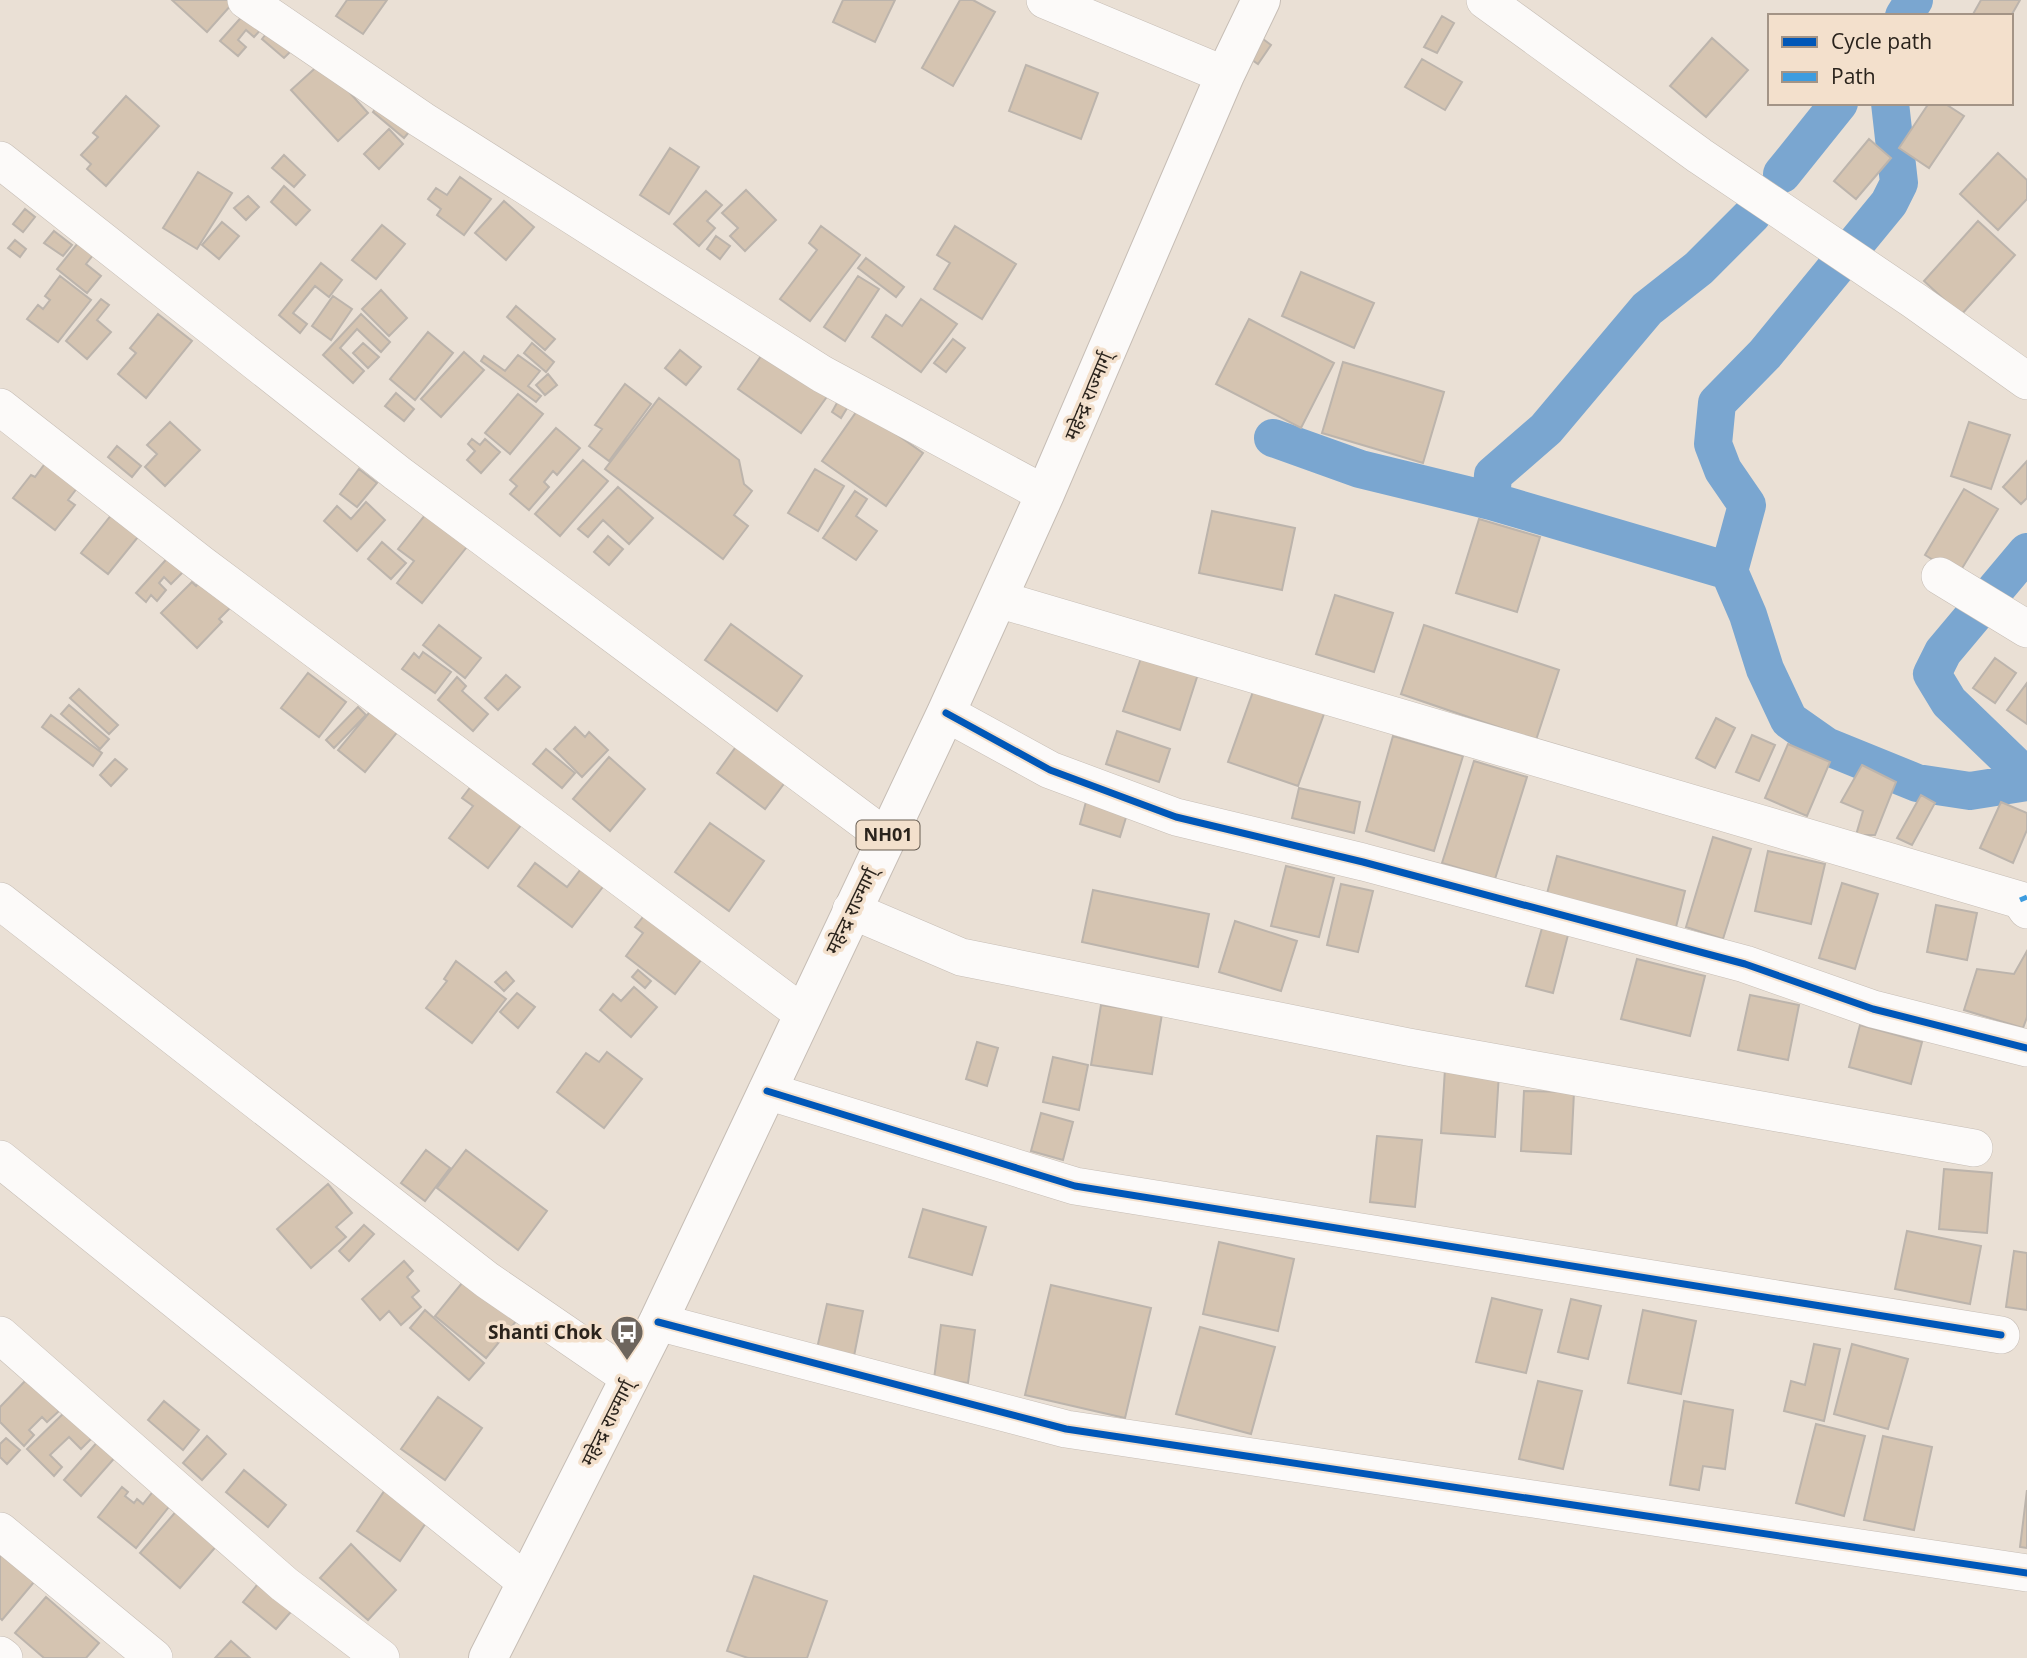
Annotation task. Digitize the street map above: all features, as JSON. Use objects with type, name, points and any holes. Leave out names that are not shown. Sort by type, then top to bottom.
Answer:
[{"type":"highway","name":"महेन्द्र राज्मार्ग्","points":[[488,1658],[658,1322],[946,713],[1045,494],[1225,75],[1261,0]]},
{"type":"street","points":[[246,0],[422,120],[822,374],[1045,494]]},
{"type":"street","points":[[1045,0],[1225,75]]},
{"type":"street","points":[[1485,0],[1700,156],[2027,381]]},
{"type":"street","points":[[0,160],[397,473],[887,838]]},
{"type":"street","points":[[0,407],[212,573],[802,1013]]},
{"type":"street","points":[[1940,576],[2027,629]]},
{"type":"street","points":[[998,599],[2020,900],[2027,910]]},
{"type":"street","points":[[946,713],[1050,770],[1176,817],[1363,862],[1745,964],[1873,1009],[2027,1048]]},
{"type":"street","points":[[0,901],[487,1280],[630,1378]]},
{"type":"street","points":[[851,910],[961,957],[1408,1047],[1974,1147]]},
{"type":"street","points":[[767,1091],[1075,1186],[2001,1335]]},
{"type":"street","points":[[0,1159],[526,1582]]},
{"type":"street","points":[[658,1322],[1066,1429],[2027,1573]]},
{"type":"street","points":[[0,1335],[284,1584],[381,1658]]},
{"type":"street","points":[[0,1531],[154,1658]]},
{"type":"building","points":[[172,0],[228,0],[232,4],[207,32]]},
{"type":"building","points":[[347,0],[387,0],[363,34],[336,16]]},
{"type":"building","points":[[843,0],[895,0],[875,42],[833,22]]},
{"type":"building","points":[[960,0],[973,0],[995,12],[953,86],[922,68]]},
{"type":"building","points":[[1981,0],[2020,0],[2012,14],[1973,14]]},
{"type":"building","points":[[246,12],[263,27],[254,37],[246,30],[238,40],[246,47],[238,56],[220,41]]},
{"type":"building","points":[[1442,16],[1454,23],[1437,53],[1424,47]]},
{"type":"building","points":[[270,29],[293,49],[284,58],[262,39]]},
{"type":"building","points":[[1259,36],[1271,45],[1258,64],[1245,55]]},
{"type":"building","points":[[1712,38],[1748,70],[1706,117],[1670,86]]},
{"type":"building","points":[[1422,59],[1462,82],[1445,110],[1405,87]]},
{"type":"building","points":[[322,62],[368,113],[338,141],[291,90]]},
{"type":"building","points":[[1026,65],[1098,93],[1081,139],[1009,111]]},
{"type":"building","points":[[126,96],[159,126],[106,186],[87,169],[91,164],[81,155],[98,137],[93,133]]},
{"type":"building","points":[[383,99],[415,125],[404,138],[373,112]]},
{"type":"building","points":[[1928,105],[1947,105],[1964,116],[1929,168],[1899,148]]},
{"type":"building","points":[[389,129],[403,144],[379,169],[364,154]]},
{"type":"building","points":[[1869,139],[1891,158],[1856,199],[1834,181]]},
{"type":"building","points":[[670,148],[699,167],[669,214],[640,195]]},
{"type":"building","points":[[1998,153],[2027,180],[2027,199],[1998,230],[1960,194]]},
{"type":"building","points":[[284,155],[305,175],[294,187],[272,168]]},
{"type":"building","points":[[198,172],[232,193],[197,249],[163,228]]},
{"type":"building","points":[[460,177],[491,199],[464,235],[437,215],[441,209],[428,199],[436,188],[447,195]]},
{"type":"building","points":[[284,186],[310,210],[296,225],[271,202]]},
{"type":"building","points":[[746,190],[776,220],[745,251],[730,236],[738,228],[722,213]]},
{"type":"building","points":[[706,191],[722,205],[707,221],[715,228],[699,246],[674,224]]},
{"type":"building","points":[[248,196],[259,207],[246,220],[234,208]]},
{"type":"building","points":[[504,201],[534,227],[506,260],[475,233]]},
{"type":"building","points":[[25,209],[35,217],[23,232],[13,224]]},
{"type":"building","points":[[1978,221],[2015,255],[1961,315],[1924,281]]},
{"type":"building","points":[[222,222],[239,236],[219,259],[202,245]]},
{"type":"building","points":[[382,225],[405,244],[376,279],[352,260]]},
{"type":"building","points":[[821,226],[860,255],[810,321],[780,299],[817,250],[809,243]]},
{"type":"building","points":[[955,226],[1016,264],[982,319],[934,289],[950,263],[937,255]]},
{"type":"building","points":[[54,231],[72,245],[63,256],[44,243]]},
{"type":"building","points":[[86,233],[101,245],[86,264],[101,276],[87,293],[57,269]]},
{"type":"building","points":[[716,236],[730,246],[720,259],[707,249]]},
{"type":"building","points":[[15,240],[26,249],[20,257],[8,248]]},
{"type":"building","points":[[866,258],[904,287],[896,297],[858,268]]},
{"type":"building","points":[[321,263],[342,280],[329,297],[315,286],[293,313],[307,324],[300,333],[279,315]]},
{"type":"building","points":[[1301,272],[1374,303],[1354,348],[1282,316]]},
{"type":"building","points":[[60,276],[91,300],[58,342],[27,319],[38,305],[43,309],[50,300],[45,296]]},
{"type":"building","points":[[858,276],[879,289],[845,341],[824,327]]},
{"type":"building","points":[[381,290],[407,318],[389,336],[362,309]]},
{"type":"building","points":[[333,296],[352,309],[331,340],[312,326]]},
{"type":"building","points":[[101,299],[109,305],[97,320],[111,332],[87,359],[66,341]]},
{"type":"building","points":[[921,299],[957,324],[921,372],[872,337],[886,315],[902,326]]},
{"type":"building","points":[[516,306],[555,339],[545,350],[507,317]]},
{"type":"building","points":[[158,314],[192,341],[146,398],[118,374],[136,353],[130,348]]},
{"type":"building","points":[[361,314],[390,342],[381,352],[357,329],[340,348],[364,371],[353,383],[323,355]]},
{"type":"building","points":[[1249,319],[1334,363],[1301,428],[1216,384]]},
{"type":"building","points":[[428,332],[453,353],[415,400],[390,379]]},
{"type":"building","points":[[953,339],[965,348],[946,372],[934,363]]},
{"type":"building","points":[[363,343],[379,357],[368,368],[353,353]]},
{"type":"building","points":[[532,343],[554,362],[546,372],[524,353]]},
{"type":"building","points":[[768,346],[831,391],[801,433],[738,389]]},
{"type":"building","points":[[680,350],[701,367],[686,385],[665,368]]},
{"type":"building","points":[[464,352],[484,370],[441,417],[421,399]]},
{"type":"building","points":[[518,355],[540,371],[528,386],[541,396],[536,402],[481,361],[484,356],[505,371]]},
{"type":"building","points":[[1343,362],[1444,392],[1423,463],[1322,433]]},
{"type":"building","points":[[548,374],[557,385],[545,395],[536,385]]},
{"type":"building","points":[[625,384],[651,404],[609,461],[589,446],[602,429],[595,425]]},
{"type":"building","points":[[396,393],[414,409],[404,421],[385,406]]},
{"type":"building","points":[[518,394],[543,414],[510,454],[485,433]]},
{"type":"building","points":[[842,394],[852,400],[841,418],[832,412]]},
{"type":"building","points":[[659,398],[739,460],[744,484],[752,491],[734,515],[748,526],[723,559],[605,469]]},
{"type":"building","points":[[859,408],[923,453],[886,506],[822,461]]},
{"type":"building","points":[[170,422],[200,450],[165,486],[145,467],[157,454],[147,445]]},
{"type":"building","points":[[1969,422],[2010,435],[1991,489],[1951,476]]},
{"type":"building","points":[[556,428],[580,448],[557,475],[553,471],[544,482],[549,487],[529,510],[510,494],[517,486],[510,480]]},
{"type":"building","points":[[472,439],[480,445],[485,439],[500,452],[481,473],[467,460],[475,451],[468,444]]},
{"type":"building","points":[[117,446],[141,466],[132,477],[108,457]]},
{"type":"building","points":[[52,454],[84,479],[68,500],[75,505],[55,530],[13,498],[31,475],[35,477]]},
{"type":"building","points":[[583,460],[608,481],[560,536],[535,514]]},
{"type":"building","points":[[2027,461],[2027,498],[2021,504],[2003,487]]},
{"type":"building","points":[[359,469],[377,483],[357,507],[340,494]]},
{"type":"building","points":[[815,469],[844,486],[818,531],[788,513]]},
{"type":"building","points":[[618,487],[653,518],[629,544],[603,520],[588,537],[578,529]]},
{"type":"building","points":[[1964,489],[1998,509],[1958,575],[1925,555]]},
{"type":"building","points":[[855,491],[867,499],[856,516],[877,531],[856,560],[823,538]]},
{"type":"building","points":[[366,502],[385,520],[357,551],[324,521],[337,506],[351,519]]},
{"type":"building","points":[[433,505],[474,538],[422,603],[397,583],[414,561],[398,549]]},
{"type":"building","points":[[116,509],[138,537],[108,574],[81,553]]},
{"type":"building","points":[[1212,511],[1295,528],[1282,590],[1199,573]]},
{"type":"building","points":[[1479,519],[1540,537],[1517,612],[1456,593]]},
{"type":"building","points":[[608,536],[623,549],[609,565],[594,552]]},
{"type":"building","points":[[382,542],[406,563],[391,579],[368,559]]},
{"type":"building","points":[[172,553],[188,567],[171,584],[164,577],[159,583],[166,590],[157,601],[151,595],[146,602],[136,593]]},
{"type":"building","points":[[203,578],[232,606],[219,619],[222,622],[197,648],[161,613],[192,582],[196,586]]},
{"type":"building","points":[[1335,595],[1393,613],[1374,672],[1316,654]]},
{"type":"building","points":[[731,624],[802,676],[777,711],[705,660]]},
{"type":"building","points":[[439,625],[481,658],[465,678],[423,645]]},
{"type":"building","points":[[1424,625],[1559,670],[1536,740],[1401,694]]},
{"type":"building","points":[[423,652],[451,672],[435,693],[402,669],[414,653],[419,658]]},
{"type":"building","points":[[1142,655],[1198,674],[1180,730],[1123,711]]},
{"type":"building","points":[[1995,658],[2016,673],[1995,703],[1973,688]]},
{"type":"building","points":[[308,673],[346,702],[319,737],[281,708]]},
{"type":"building","points":[[506,675],[520,687],[498,710],[485,698]]},
{"type":"building","points":[[457,677],[466,686],[462,691],[488,714],[473,731],[438,700]]},
{"type":"building","points":[[2027,683],[2027,724],[2007,710]]},
{"type":"building","points":[[1255,686],[1325,711],[1298,786],[1228,762]]},
{"type":"building","points":[[79,689],[118,725],[109,734],[70,698]]},
{"type":"building","points":[[378,702],[404,724],[365,772],[338,750]]},
{"type":"building","points":[[69,705],[109,739],[100,749],[61,714]]},
{"type":"building","points":[[358,707],[366,715],[334,748],[326,740]]},
{"type":"building","points":[[51,715],[102,753],[93,766],[42,727]]},
{"type":"building","points":[[1716,718],[1735,728],[1715,768],[1696,758]]},
{"type":"building","points":[[575,727],[585,737],[589,732],[608,750],[582,777],[554,749]]},
{"type":"building","points":[[1117,731],[1170,749],[1159,782],[1106,764]]},
{"type":"building","points":[[1752,735],[1775,745],[1759,781],[1736,772]]},
{"type":"building","points":[[1393,736],[1463,756],[1434,851],[1366,831]]},
{"type":"building","points":[[743,737],[792,773],[765,809],[717,773]]},
{"type":"building","points":[[1788,744],[1830,762],[1807,816],[1765,798]]},
{"type":"building","points":[[546,749],[575,773],[562,788],[533,764]]},
{"type":"building","points":[[609,757],[645,789],[610,831],[573,799]]},
{"type":"building","points":[[115,759],[127,769],[111,786],[100,775]]},
{"type":"building","points":[[1474,761],[1527,777],[1495,879],[1442,863]]},
{"type":"building","points":[[1862,765],[1896,782],[1875,835],[1856,835],[1863,811],[1841,802]]},
{"type":"building","points":[[479,776],[529,815],[488,868],[449,838],[473,806],[462,798]]},
{"type":"building","points":[[1299,788],[1360,802],[1354,833],[1292,818]]},
{"type":"building","points":[[1921,795],[1935,803],[1912,845],[1897,838]]},
{"type":"building","points":[[1087,798],[1128,811],[1120,837],[1080,824]]},
{"type":"building","points":[[2001,802],[2027,813],[2027,830],[2013,863],[1980,848]]},
{"type":"building","points":[[710,823],[764,861],[729,911],[675,872]]},
{"type":"building","points":[[1713,837],[1751,849],[1723,939],[1686,927]]},
{"type":"building","points":[[1768,851],[1825,864],[1811,924],[1755,911]]},
{"type":"building","points":[[1557,856],[1685,891],[1674,935],[1545,901]]},
{"type":"building","points":[[587,861],[609,879],[572,927],[518,886],[535,863],[567,887]]},
{"type":"building","points":[[1286,866],[1334,878],[1319,937],[1271,926]]},
{"type":"building","points":[[1842,883],[1878,894],[1855,969],[1819,958]]},
{"type":"building","points":[[1341,884],[1373,891],[1358,952],[1327,945]]},
{"type":"building","points":[[1093,890],[1209,914],[1198,967],[1082,942]]},
{"type":"building","points":[[654,903],[711,947],[675,994],[626,956],[643,933],[635,927]]},
{"type":"building","points":[[1936,905],[1977,913],[1967,960],[1927,952]]},
{"type":"building","points":[[1235,921],[1297,941],[1281,991],[1219,972]]},
{"type":"building","points":[[1542,928],[1568,935],[1553,993],[1526,986]]},
{"type":"building","points":[[2027,951],[2027,1017],[2023,1028],[1964,1010],[1977,969],[2014,974]]},
{"type":"building","points":[[1637,959],[1705,976],[1690,1036],[1621,1019]]},
{"type":"building","points":[[456,961],[506,999],[472,1043],[426,1008],[447,981],[444,979]]},
{"type":"building","points":[[638,970],[651,981],[645,988],[632,977]]},
{"type":"building","points":[[506,972],[514,981],[504,991],[495,982]]},
{"type":"building","points":[[634,987],[657,1007],[631,1037],[600,1010],[613,994],[621,1001]]},
{"type":"building","points":[[517,993],[535,1007],[518,1028],[500,1012]]},
{"type":"building","points":[[1750,995],[1799,1005],[1788,1060],[1738,1050]]},
{"type":"building","points":[[1101,1005],[1162,1014],[1152,1074],[1091,1065]]},
{"type":"building","points":[[1860,1025],[1922,1042],[1911,1084],[1849,1067]]},
{"type":"building","points":[[977,1042],[998,1048],[987,1086],[966,1079]]},
{"type":"building","points":[[607,1052],[642,1079],[604,1128],[557,1092],[586,1053],[599,1062]]},
{"type":"building","points":[[1053,1057],[1088,1065],[1079,1110],[1043,1102]]},
{"type":"building","points":[[1445,1069],[1499,1073],[1495,1137],[1441,1133]]},
{"type":"building","points":[[1524,1091],[1574,1092],[1571,1154],[1521,1151]]},
{"type":"building","points":[[1041,1113],[1073,1122],[1063,1160],[1031,1151]]},
{"type":"building","points":[[1377,1136],[1422,1140],[1415,1207],[1370,1202]]},
{"type":"building","points":[[426,1150],[450,1168],[425,1201],[401,1183]]},
{"type":"building","points":[[466,1150],[547,1211],[518,1250],[437,1188]]},
{"type":"building","points":[[1944,1169],[1992,1173],[1987,1233],[1939,1229]]},
{"type":"building","points":[[328,1184],[352,1213],[336,1227],[346,1237],[311,1268],[277,1229]]},
{"type":"building","points":[[923,1209],[986,1227],[972,1275],[909,1257]]},
{"type":"building","points":[[364,1225],[374,1234],[349,1261],[339,1251]]},
{"type":"building","points":[[1907,1231],[1981,1246],[1970,1304],[1895,1289]]},
{"type":"building","points":[[1219,1242],[1294,1259],[1278,1331],[1203,1314]]},
{"type":"building","points":[[2014,1251],[2027,1253],[2027,1310],[2006,1307]]},
{"type":"building","points":[[404,1261],[413,1271],[407,1277],[419,1291],[412,1297],[421,1307],[401,1325],[389,1311],[380,1320],[362,1299]]},
{"type":"building","points":[[471,1272],[522,1314],[486,1358],[435,1316]]},
{"type":"building","points":[[1051,1285],[1151,1308],[1125,1418],[1025,1395]]},
{"type":"building","points":[[1492,1298],[1542,1310],[1526,1373],[1476,1362]]},
{"type":"building","points":[[1571,1299],[1601,1306],[1588,1359],[1558,1352]]},
{"type":"building","points":[[827,1304],[863,1311],[853,1361],[816,1353]]},
{"type":"building","points":[[425,1310],[484,1363],[469,1380],[410,1328]]},
{"type":"building","points":[[1643,1310],[1696,1321],[1681,1394],[1628,1383]]},
{"type":"building","points":[[941,1325],[975,1330],[968,1383],[934,1379]]},
{"type":"building","points":[[1200,1327],[1275,1347],[1251,1434],[1176,1414]]},
{"type":"building","points":[[1814,1344],[1840,1349],[1824,1421],[1784,1411],[1791,1381],[1805,1385]]},
{"type":"building","points":[[1852,1344],[1908,1359],[1888,1429],[1834,1414]]},
{"type":"building","points":[[27,1379],[59,1411],[47,1422],[42,1417],[29,1430],[34,1435],[24,1446],[0,1422],[0,1407]]},
{"type":"building","points":[[1538,1381],[1582,1391],[1563,1469],[1519,1459]]},
{"type":"building","points":[[438,1397],[482,1428],[445,1480],[401,1449]]},
{"type":"building","points":[[164,1401],[199,1430],[183,1450],[148,1420]]},
{"type":"building","points":[[1684,1401],[1733,1410],[1725,1469],[1703,1466],[1699,1490],[1670,1485]]},
{"type":"building","points":[[69,1408],[96,1434],[81,1449],[69,1437],[50,1455],[62,1467],[54,1476],[27,1449]]},
{"type":"building","points":[[1816,1424],[1865,1436],[1844,1516],[1796,1503]]},
{"type":"building","points":[[207,1436],[226,1454],[202,1480],[183,1463]]},
{"type":"building","points":[[1883,1436],[1932,1447],[1914,1530],[1864,1520]]},
{"type":"building","points":[[6,1438],[20,1450],[7,1464],[0,1457],[0,1444]]},
{"type":"building","points":[[100,1439],[118,1454],[81,1496],[64,1480]]},
{"type":"building","points":[[244,1470],[286,1505],[268,1527],[226,1492]]},
{"type":"building","points":[[389,1484],[432,1514],[400,1561],[357,1531]]},
{"type":"building","points":[[122,1487],[128,1492],[125,1496],[134,1503],[137,1499],[143,1504],[155,1489],[172,1503],[136,1548],[98,1517]]},
{"type":"building","points":[[2027,1490],[2027,1548],[2020,1547]]},
{"type":"building","points":[[179,1508],[219,1543],[180,1588],[140,1553]]},
{"type":"building","points":[[351,1544],[396,1590],[368,1620],[320,1578]]},
{"type":"building","points":[[0,1553],[34,1582],[2,1620],[0,1618]]},
{"type":"building","points":[[754,1576],[827,1601],[807,1658],[748,1658],[727,1651]]},
{"type":"building","points":[[262,1579],[295,1607],[276,1629],[243,1602]]},
{"type":"building","points":[[46,1597],[99,1643],[86,1658],[44,1658],[15,1633]]},
{"type":"building","points":[[231,1641],[250,1658],[215,1658]]},
{"type":"waterway","points":[[1905,14],[1914,0]]},
{"type":"waterway","points":[[1782,174],[1837,105]]},
{"type":"waterway","points":[[1729,571],[1747,505],[1723,470],[1713,444],[1717,403],[1765,354],[1889,203],[1899,183],[1890,105]]},
{"type":"waterway","points":[[1491,501],[1493,475],[1546,429],[1647,309],[1699,268],[1752,215]]},
{"type":"waterway","points":[[1273,438],[1360,469],[1491,501],[1729,571],[1748,615],[1765,669],[1789,720],[1826,746],[1917,783],[1970,791],[2027,782]]},
{"type":"waterway","points":[[2027,552],[1943,652],[1932,674],[1949,702],[2027,777]]},
{"type":"marked path","points":[[2020,900],[2027,897]]},
{"type":"cycle path","points":[[946,713],[1050,770],[1176,817],[1363,862],[1745,964],[1873,1009],[2027,1048]]},
{"type":"cycle path","points":[[767,1091],[1075,1186],[2001,1335]]},
{"type":"cycle path","points":[[658,1322],[1066,1429],[2027,1573]]},
{"type":"place","name":"Shanti Chok","points":[[627,1362]]}]
